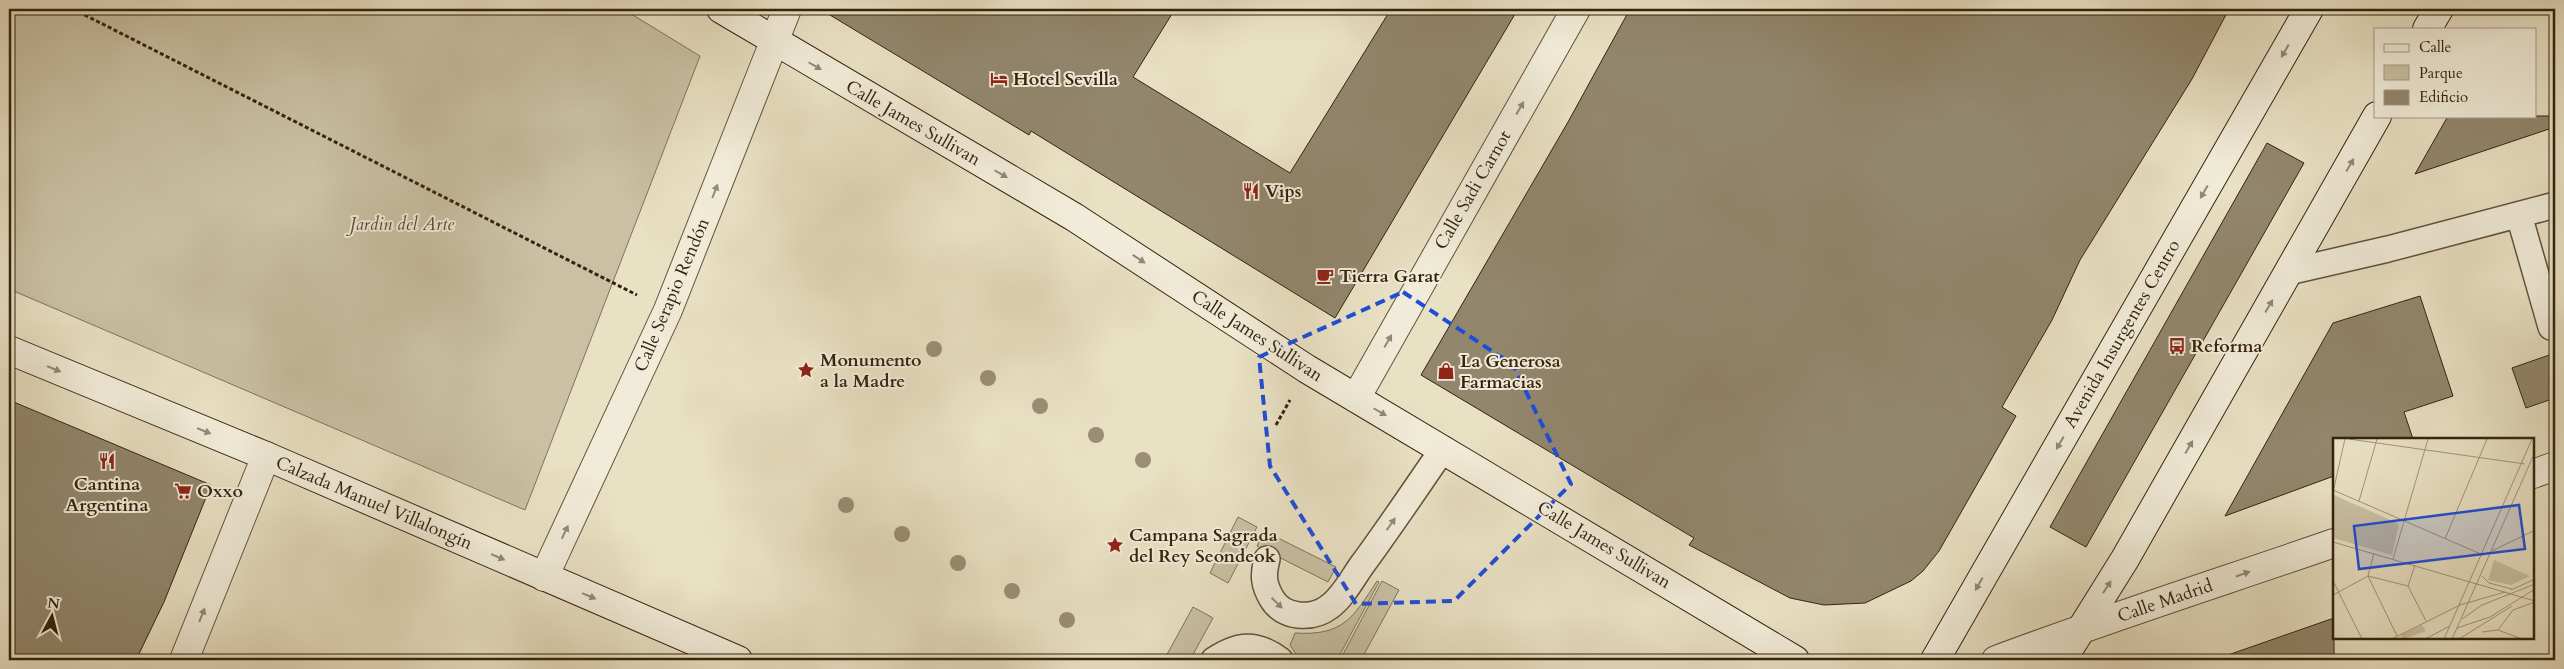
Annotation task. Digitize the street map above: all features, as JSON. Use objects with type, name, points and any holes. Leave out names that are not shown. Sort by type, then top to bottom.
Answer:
[{"type":"main road","name":"Calle James Sullivan","points":[[721,9],[1074,217],[1356,398],[1795,660]]},
{"type":"main road","name":"Calle Serapio Rendón","points":[[544,576],[668,310],[787,9]]},
{"type":"main road","name":"Calle Sadi Carnot","points":[[1356,398],[1576,9]]},
{"type":"main road","name":"Avenida Insurgentes Centro","points":[[1935,660],[2309,9]]},
{"type":"main road","points":[[2428,28],[2439,9]]},
{"type":"main road","points":[[2062,660],[2080,628],[2125,559],[2376,118]]},
{"type":"main road","name":"Calzada Manuel Villalongín","points":[[9,350],[266,456],[738,660]]},
{"type":"main road","points":[[184,660],[266,456]]},
{"type":"main road","points":[[2534,474],[2555,466]]},
{"type":"main road","name":"Calle Madrid","points":[[1996,660],[2080,628],[2129,614],[2333,543]]},
{"type":"lane","points":[[2288,272],[2555,205]]},
{"type":"lane","points":[[2518,215],[2550,327]]},
{"type":"lane","points":[[1267,559],[1264,572],[1264,586],[1274,603],[1289,613],[1305,616],[1319,614],[1330,607],[1361,567],[1443,449]]},
{"type":"lane","points":[[1214,660],[1226,652],[1247,646],[1268,651],[1280,660]]},
{"type":"path","points":[[73,9],[668,310]]},
{"type":"highlighted area","points":[[1403,292],[1513,365],[1571,484],[1454,601],[1356,604],[1270,466],[1259,357]]},
{"type":"green space","name":"Jardin del Arte","points":[[9,9],[623,9],[700,56],[525,510],[9,289]]},
{"type":"green space","points":[[1238,517],[1257,527],[1228,583],[1210,573]]},
{"type":"green space","points":[[1264,531],[1336,567],[1328,582],[1257,546]]},
{"type":"green space","points":[[1377,581],[1379,582],[1337,660],[1300,660],[1290,645],[1295,633],[1311,633],[1336,628],[1353,615]]},
{"type":"green space","points":[[1382,581],[1399,590],[1361,660],[1340,660]]},
{"type":"green space","points":[[1193,607],[1213,618],[1190,660],[1164,660]]},
{"type":"building","points":[[820,9],[1175,9],[1133,77],[1290,173],[1391,9],[1518,9],[1335,318],[1031,131],[1029,135]]},
{"type":"building","points":[[1630,9],[2229,9],[2192,79],[2080,260],[2052,320],[2002,407],[2016,416],[1939,551],[1923,571],[1911,581],[1865,603],[1824,605],[1790,598],[1689,545],[1694,538],[1421,375],[1568,122]]},
{"type":"building","points":[[2536,116],[2555,116],[2555,127],[2415,174],[2447,118],[2536,118]]},
{"type":"building","points":[[2267,143],[2304,163],[2086,547],[2050,527]]},
{"type":"building","points":[[2420,296],[2453,396],[2404,412],[2413,438],[2333,438],[2333,476],[2225,516],[2333,323]]},
{"type":"building","points":[[2555,353],[2555,398],[2526,408],[2512,368]]},
{"type":"building","points":[[9,400],[211,485],[164,602],[136,660],[9,660]]},
{"type":"building","points":[[2333,618],[2334,660],[2229,660],[2228,655]]},
{"type":"place","name":"Hotel Sevilla","points":[[999,79]]},
{"type":"place","name":"Vips","points":[[1251,191]]},
{"type":"place","name":"Tierra Garat","points":[[1325,276]]},
{"type":"place","name":"Reforma","points":[[2177,346]]},
{"type":"place","name":"Monumento a la Madre","points":[[806,370]]},
{"type":"place","name":"La Generosa Farmacias","points":[[1446,371]]},
{"type":"place","name":"Cantina Argentina","points":[[107,461]]},
{"type":"place","name":"Oxxo","points":[[183,491]]},
{"type":"place","name":"Campana Sagrada del Rey Seondeok","points":[[1115,545]]}]
